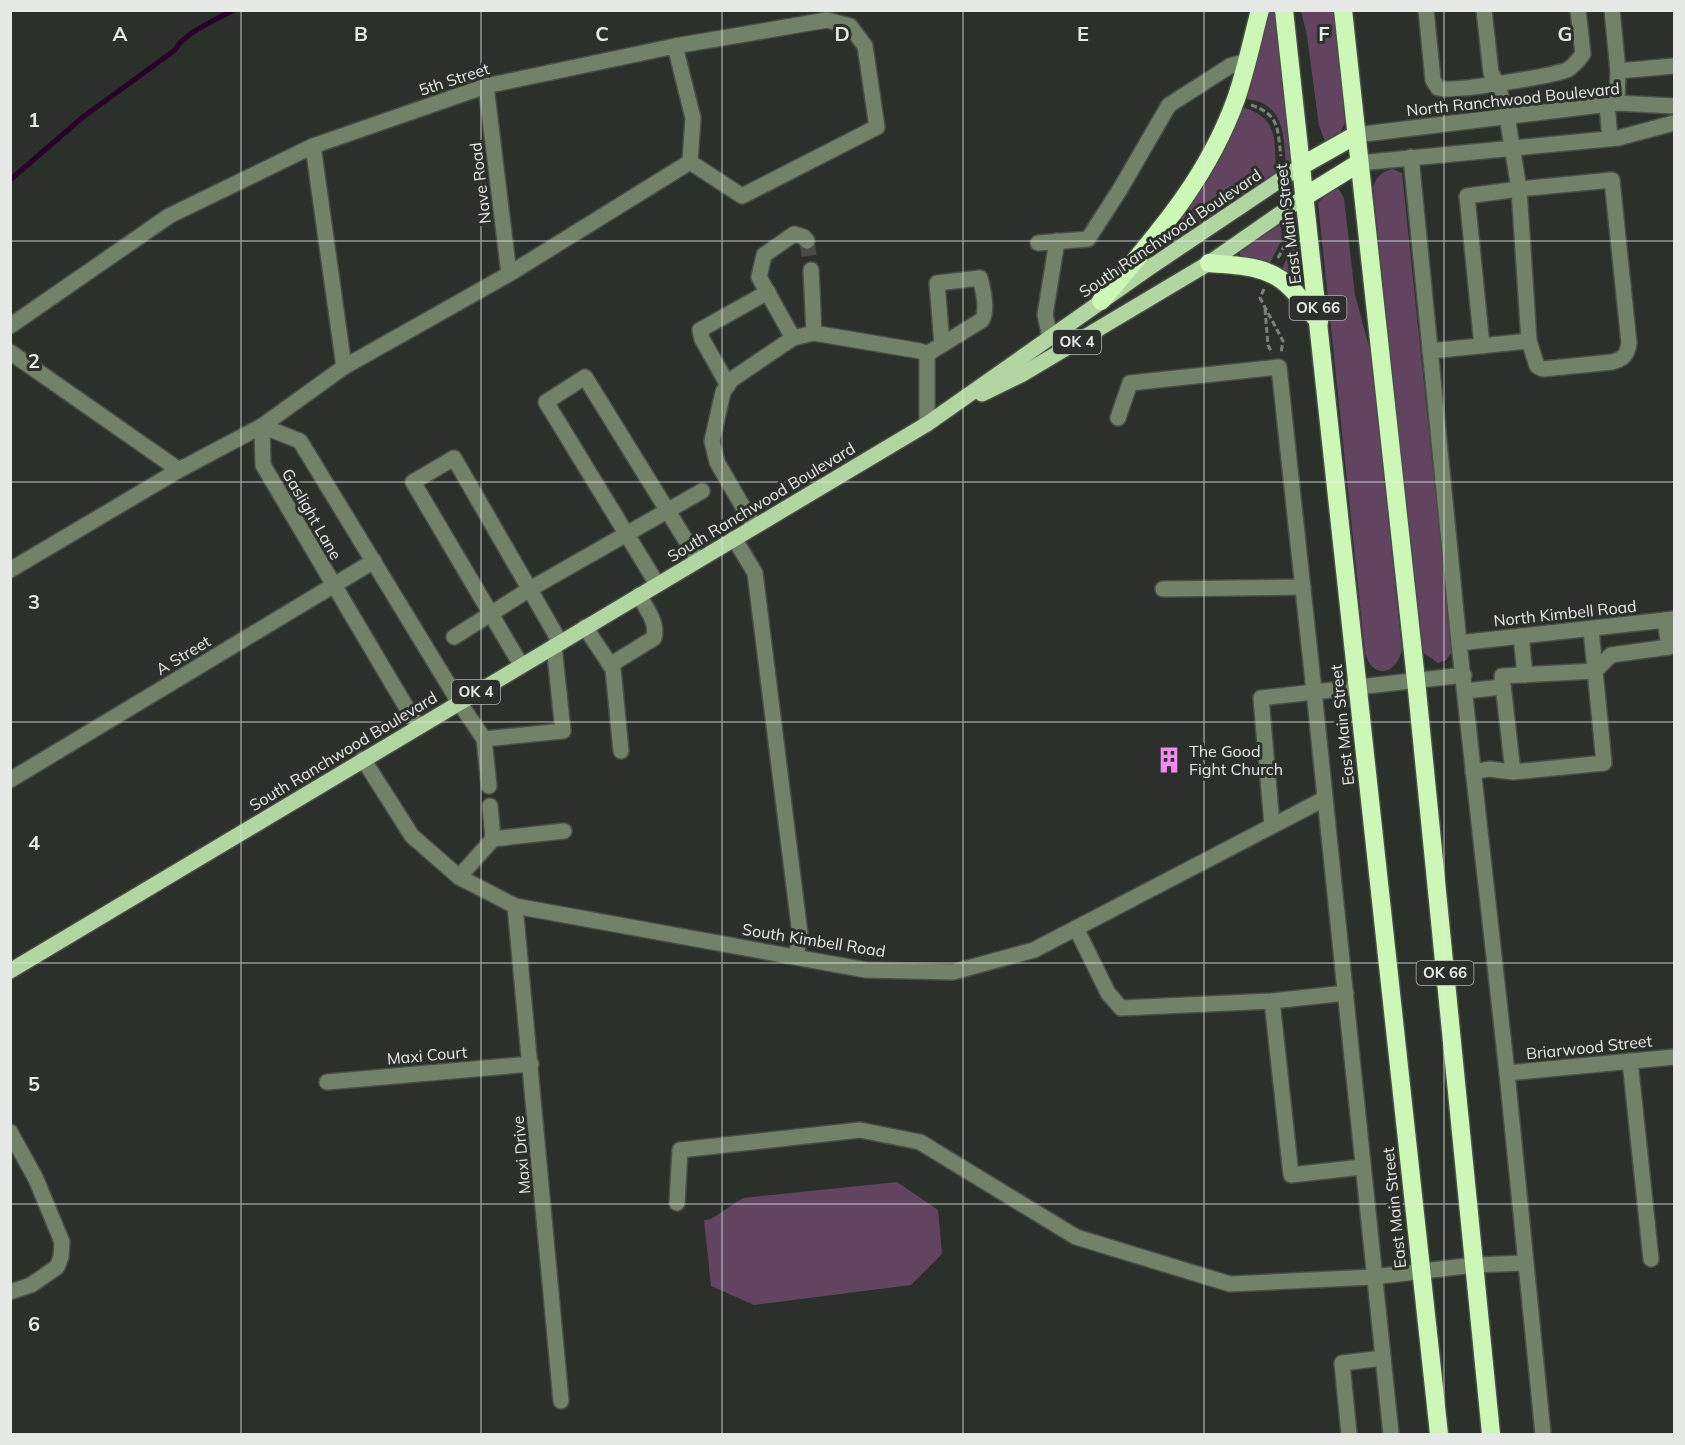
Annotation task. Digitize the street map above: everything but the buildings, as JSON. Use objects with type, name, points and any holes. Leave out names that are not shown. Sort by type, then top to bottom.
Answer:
[{"type":"highway","name":"OK 4","points":[[1101,301],[1171,219],[1214,149],[1236,100],[1260,10]]},
{"type":"highway","name":"East Main Street","points":[[1284,10],[1320,322],[1439,1434]]},
{"type":"highway","points":[[1343,10],[1359,163]]},
{"type":"highway","points":[[1301,166],[1356,135]]},
{"type":"highway","name":"OK 4","points":[[1304,197],[1359,163]]},
{"type":"highway","name":"OK 66","points":[[1359,163],[1416,680],[1491,1434]]},
{"type":"highway","points":[[1209,263],[1240,266],[1270,273],[1292,289],[1320,322]]},
{"type":"main road","name":"South Ranchwood Boulevard","points":[[10,971],[927,424],[1101,301],[1301,166]]},
{"type":"main road","name":"South Ranchwood Boulevard","points":[[942,414],[1021,375],[1209,263],[1304,197]]},
{"type":"street","points":[[1426,10],[1433,80],[1438,88],[1449,90],[1569,69],[1583,54],[1578,10]]},
{"type":"street","points":[[1482,346],[1467,196],[1519,189],[1612,180],[1629,343],[1623,359],[1612,362],[1543,369],[1537,366],[1529,341],[1519,189],[1513,148],[1507,116],[1497,83],[1491,73],[1484,10]]},
{"type":"street","points":[[1610,139],[1612,104],[1618,71],[1612,10]]},
{"type":"street","name":"5th Street","points":[[10,326],[169,216],[313,146],[486,86],[675,46],[827,20],[850,26],[865,46],[877,127],[742,196],[690,162]]},
{"type":"street","points":[[10,570],[179,470],[262,426],[344,367],[509,274],[690,162],[693,118],[675,46]]},
{"type":"street","points":[[1038,243],[1088,239],[1169,105],[1230,66],[1246,61]]},
{"type":"street","points":[[1618,71],[1674,66]]},
{"type":"street","name":"Nave Road","points":[[486,86],[509,274]]},
{"type":"street","name":"North Ranchwood Boulevard","points":[[1356,135],[1612,104],[1674,106]]},
{"type":"street","points":[[1359,163],[1610,139],[1674,123]]},
{"type":"street","points":[[313,146],[344,367]]},
{"type":"street","points":[[1411,158],[1459,643],[1507,1073],[1543,1434]]},
{"type":"street","points":[[793,338],[759,277],[764,255],[795,234],[804,237],[807,241]]},
{"type":"street","points":[[1050,337],[1046,315],[1057,241]]},
{"type":"street","points":[[811,270],[814,333]]},
{"type":"street","points":[[927,354],[942,345],[982,320],[985,316],[980,278],[937,283],[942,345]]},
{"type":"street","points":[[728,385],[702,339],[700,330],[768,292]]},
{"type":"street","points":[[754,526],[717,462],[712,441],[723,392],[732,380],[793,338],[814,333],[927,354]]},
{"type":"street","points":[[1430,351],[1529,341]]},
{"type":"street","points":[[10,352],[179,470]]},
{"type":"street","points":[[927,354],[927,424]]},
{"type":"street","points":[[1118,418],[1130,383],[1279,367]]},
{"type":"street","name":"East Main Street","points":[[1279,367],[1391,1434]]},
{"type":"street","points":[[657,584],[546,402],[585,377],[698,560]]},
{"type":"street","name":"Gaslight Lane","points":[[418,727],[263,465],[262,426],[300,441],[459,702],[484,739]]},
{"type":"street","points":[[489,786],[484,739],[563,731],[557,644],[530,589],[454,458],[414,483],[521,665]]},
{"type":"street","points":[[454,637],[530,589],[702,491]]},
{"type":"street","points":[[734,538],[755,573],[800,934],[796,957]]},
{"type":"street","name":"A Street","points":[[10,780],[374,561]]},
{"type":"street","points":[[1163,590],[1303,587]]},
{"type":"street","points":[[610,665],[654,638],[656,630],[639,596]]},
{"type":"street","points":[[1513,772],[1502,676],[1595,671],[1611,655],[1669,647],[1670,620]]},
{"type":"street","name":"North Kimbell Road","points":[[1459,643],[1670,620]]},
{"type":"street","points":[[1635,624],[1638,652]]},
{"type":"street","points":[[585,627],[613,669],[621,750]]},
{"type":"street","points":[[1473,772],[1490,769],[1513,772],[1604,763],[1591,628]]},
{"type":"street","points":[[1521,636],[1525,675]]},
{"type":"street","points":[[1272,825],[1261,698],[1464,675]]},
{"type":"street","points":[[1465,691],[1503,687]]},
{"type":"street","name":"South Kimbell Road","points":[[363,759],[412,836],[459,877],[515,906],[866,970],[953,972],[1034,950],[1324,799]]},
{"type":"street","points":[[490,806],[493,839]]},
{"type":"street","points":[[459,877],[493,839],[564,831]]},
{"type":"street","name":"Maxi Drive","points":[[515,906],[561,1401]]},
{"type":"street","points":[[1076,928],[1108,993],[1121,1008],[1272,1001],[1346,993]]},
{"type":"street","points":[[1272,1001],[1291,1175],[1362,1167]]},
{"type":"street","name":"Briarwood Street","points":[[1507,1073],[1674,1057]]},
{"type":"street","points":[[1630,1061],[1652,1259]]},
{"type":"street","name":"Maxi Court","points":[[327,1082],[531,1064]]},
{"type":"street","points":[[677,1203],[680,1150],[860,1130],[920,1142],[1076,1237],[1230,1284],[1373,1277],[1474,1265],[1525,1263]]},
{"type":"street","points":[[10,1132],[36,1179],[62,1242],[61,1257],[57,1267],[31,1285],[10,1292]]},
{"type":"street","points":[[1349,1434],[1342,1363],[1383,1358]]},
{"type":"path","points":[[1236,100],[1263,109],[1273,117],[1277,129],[1283,179]]},
{"type":"path","points":[[1279,367],[1283,341],[1260,298],[1287,241],[1287,211]]},
{"type":"path","points":[[1265,307],[1268,345],[1279,367]]},
{"type":"shaded area","points":[[1268,11],[1275,11],[1291,162],[1286,167],[1284,140],[1276,115],[1262,103],[1244,98],[1254,69]]},
{"type":"shaded area","points":[[1301,11],[1335,11],[1347,118],[1341,131],[1325,141],[1319,126],[1307,36]]},
{"type":"shaded area","points":[[1242,107],[1263,117],[1269,124],[1274,141],[1276,174],[1146,262],[1191,204],[1212,169]]},
{"type":"shaded area","points":[[1393,169],[1402,173],[1452,652],[1446,660],[1438,663],[1421,651],[1373,187],[1380,175]]},
{"type":"shaded area","points":[[1336,185],[1344,198],[1355,295],[1371,354],[1402,650],[1395,665],[1384,671],[1373,667],[1365,653],[1318,203]]},
{"type":"shaded area","points":[[1293,213],[1297,220],[1304,279],[1298,282],[1282,269],[1294,242],[1291,215]]},
{"type":"shaded area","points":[[1281,224],[1282,239],[1270,263],[1240,256],[1240,251]]},
{"type":"shaded area","points":[[897,1182],[938,1210],[942,1254],[911,1285],[754,1305],[711,1286],[704,1220],[711,1219],[743,1198]]},
{"type":"waterway","points":[[10,180],[83,117],[175,50],[185,38],[234,10]]},
{"type":"tunnel","points":[[807,241],[811,270]]},
{"type":"place","name":"The Good Fight Church","points":[[1169,760]]}]
